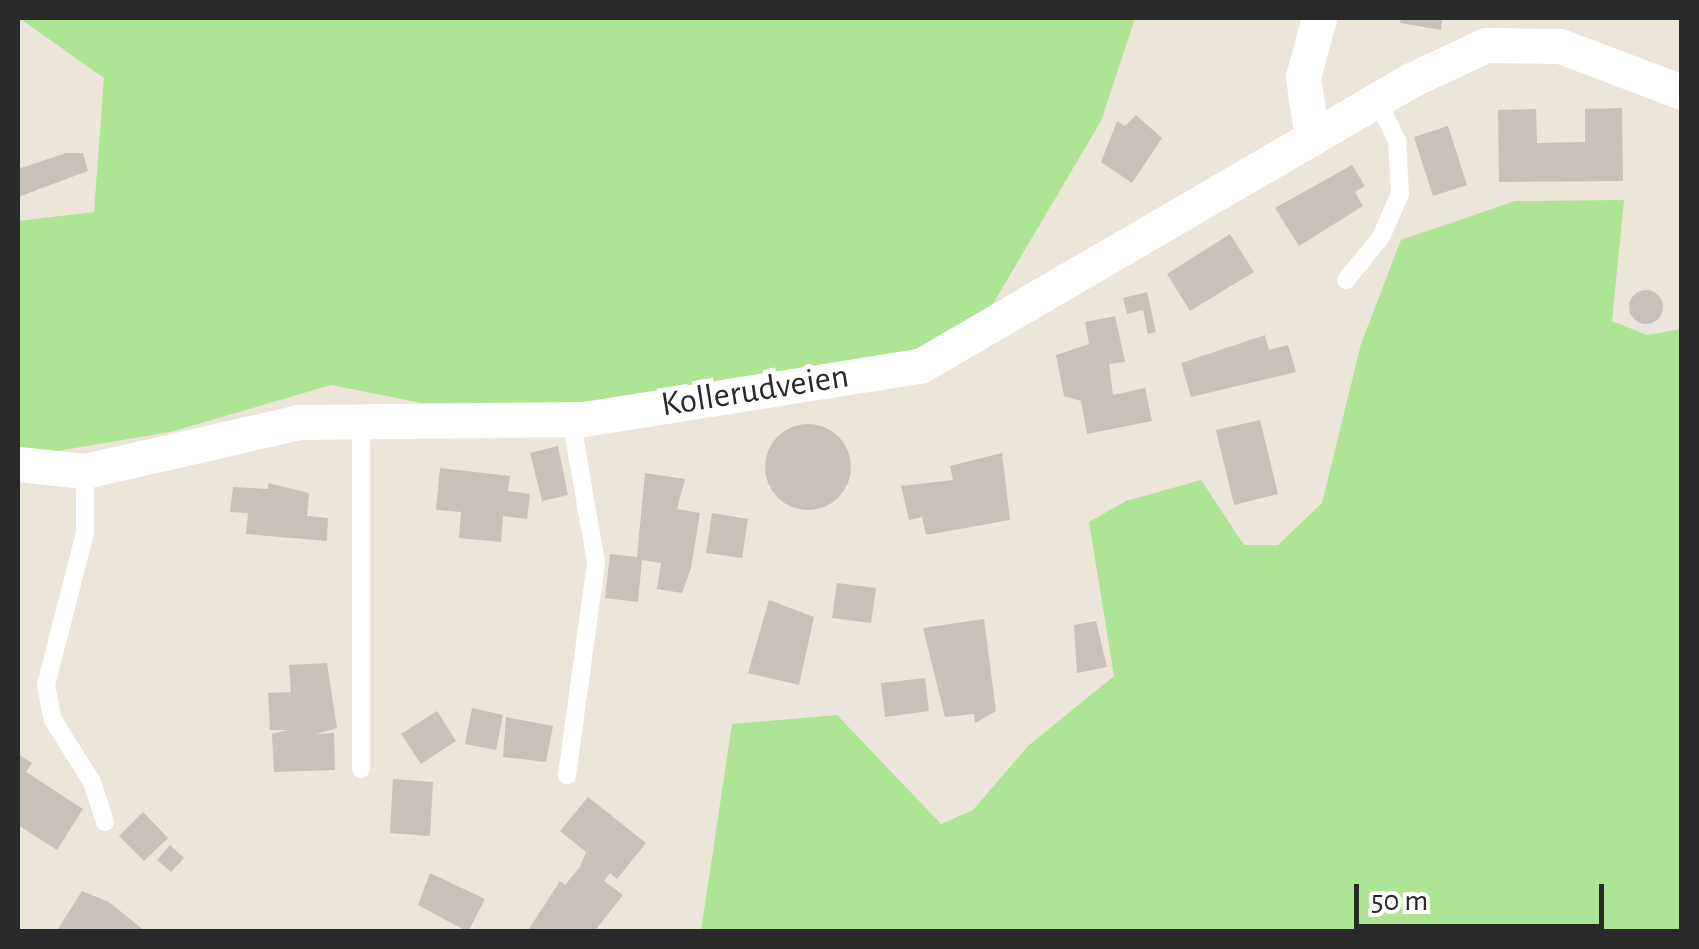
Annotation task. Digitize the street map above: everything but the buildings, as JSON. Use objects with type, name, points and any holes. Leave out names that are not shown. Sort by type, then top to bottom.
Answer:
[{"type":"street","points":[[1312,138],[1303,76],[1319,18]]},
{"type":"street","name":"Kollerudveien","points":[[18,464],[86,471],[221,434],[361,420],[570,420],[939,359],[1377,99],[1473,50],[1525,40],[1598,56],[1682,92]]},
{"type":"lane","points":[[1346,280],[1381,236],[1400,194],[1397,141],[1377,99]]},
{"type":"lane","points":[[361,420],[361,769]]},
{"type":"lane","points":[[567,775],[596,562],[570,420]]},
{"type":"lane","points":[[86,471],[85,533],[46,685],[52,720],[92,782],[106,822]]},
{"type":"green space","points":[[19,18],[1135,18],[1101,121],[968,346],[569,405],[422,403],[331,385],[170,432],[39,454],[18,447],[18,221],[94,212],[104,78]]},
{"type":"green space","points":[[1624,200],[1612,321],[1647,335],[1681,329],[1681,931],[701,931],[732,724],[837,715],[941,824],[973,810],[1028,746],[1114,676],[1089,522],[1126,501],[1201,480],[1244,545],[1278,545],[1322,503],[1361,344],[1401,240],[1515,201]]}]
